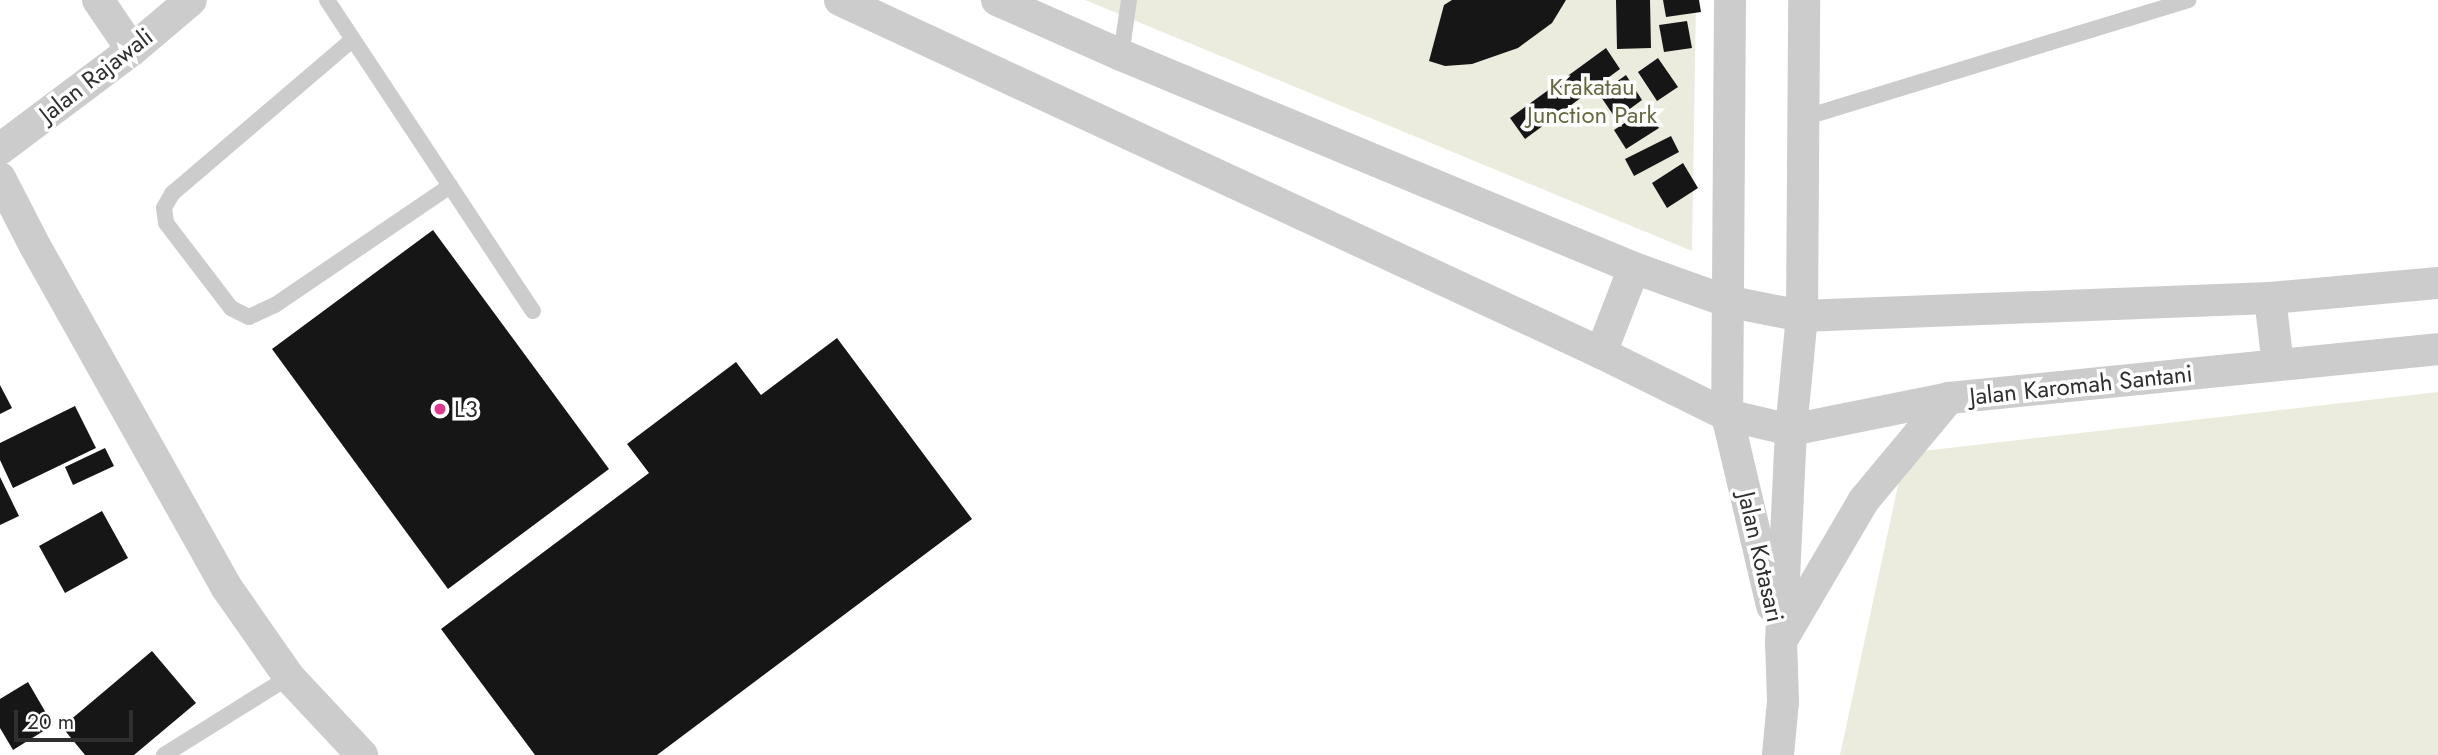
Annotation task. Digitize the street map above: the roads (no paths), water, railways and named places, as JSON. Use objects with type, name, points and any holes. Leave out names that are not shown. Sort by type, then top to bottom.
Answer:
[{"type":"street","points":[[98,0],[132,50]]},
{"type":"street","name":"Jalan Rajawali","points":[[0,149],[132,50],[191,0]]},
{"type":"street","name":"Jalan Karomah Santani","points":[[840,0],[1601,353],[1727,415],[1791,430],[1949,398],[2438,349]]},
{"type":"street","points":[[997,0],[1035,7],[1121,55],[1634,268],[1726,301],[1802,316],[2270,298],[2438,283]]},
{"type":"street","name":"Jalan Kotasari","points":[[1730,0],[1727,415],[1780,642]]},
{"type":"street","name":"Jalan Kotasari","points":[[1780,642],[1791,430],[1802,316],[1804,0]]},
{"type":"street","points":[[0,178],[35,246],[227,588],[289,677],[362,755]]},
{"type":"street","points":[[1601,353],[1634,268]]},
{"type":"street","points":[[2270,298],[2278,365]]},
{"type":"street","points":[[1778,755],[1783,701],[1780,642],[1864,500],[1949,398]]},
{"type":"lane","points":[[327,0],[533,310]]},
{"type":"lane","points":[[1121,55],[1129,0]]},
{"type":"lane","points":[[1803,118],[2188,0]]},
{"type":"lane","points":[[352,40],[172,194],[164,208],[166,223],[231,308],[249,317],[275,305],[450,186]]},
{"type":"lane","points":[[164,755],[289,677]]},
{"type":"place","name":"L3","points":[[440,409]]},
{"type":"park label","name":"Krakatau Junction Park","points":[[1592,101]]}]
